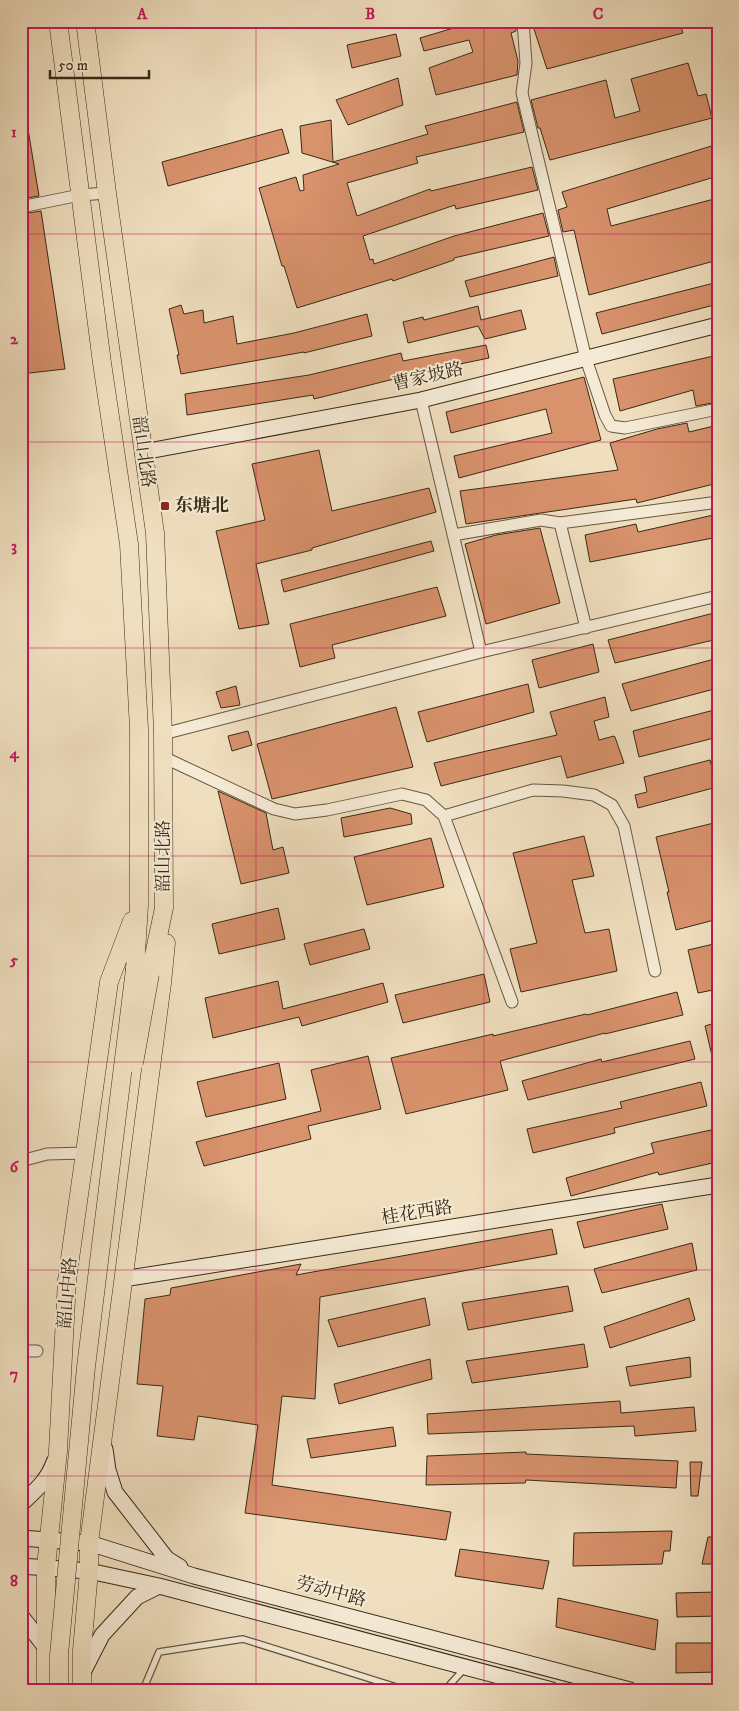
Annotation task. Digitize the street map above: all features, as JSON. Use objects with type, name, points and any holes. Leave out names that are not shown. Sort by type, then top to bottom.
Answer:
[{"type":"main road","name":"韶山北路","points":[[58,21],[80,195],[129,544],[139,729],[139,905],[142,971]]},
{"type":"main road","name":"韶山北路","points":[[85,21],[106,193],[155,533],[164,734],[164,908],[142,971]]},
{"type":"main road","name":"曹家坡路","points":[[143,452],[421,400],[718,325]]},
{"type":"main road","name":"韶山中路","points":[[46,1690],[46,1567],[58,1451],[67,1280],[109,982],[139,905]]},
{"type":"main road","points":[[82,1682],[82,1650],[89,1571],[89,1543],[162,983],[166,946],[164,908]]},
{"type":"main road","name":"韶山中路","points":[[59,1690],[59,1655],[86,1367],[142,971]]},
{"type":"main road","name":"韶山中路","points":[[68,1690],[68,1655],[95,1368],[142,971]]},
{"type":"main road","name":"桂花西路","points":[[123,1279],[718,1185]]},
{"type":"main road","points":[[103,1438],[108,1470],[115,1492],[167,1559],[194,1576]]},
{"type":"main road","points":[[21,1504],[39,1488],[50,1473],[58,1451]]},
{"type":"main road","name":"劳动中路","points":[[21,1538],[89,1543],[194,1576],[630,1690]]},
{"type":"main road","points":[[21,1566],[89,1571],[159,1586],[552,1690]]},
{"type":"main road","points":[[82,1682],[102,1635],[137,1597],[159,1586]]},
{"type":"main road","points":[[21,1616],[47,1649],[37,1690]]},
{"type":"street","points":[[523,21],[526,39],[526,63],[522,93],[586,359],[605,415],[611,426],[625,428],[718,409]]},
{"type":"street","points":[[21,207],[80,195],[106,193]]},
{"type":"street","points":[[421,400],[481,652]]},
{"type":"street","points":[[453,536],[541,520],[560,523],[711,503]]},
{"type":"street","points":[[560,523],[586,628]]},
{"type":"street","points":[[164,734],[481,652],[718,596]]},
{"type":"street","points":[[163,757],[274,809],[295,814],[327,810],[402,794],[426,800],[444,816],[512,1002]]},
{"type":"street","points":[[444,816],[533,790],[594,795],[612,805],[624,826],[655,971]]},
{"type":"street","points":[[21,1161],[47,1154],[85,1154]]},
{"type":"street","points":[[21,1351],[37,1351]]},
{"type":"lane","points":[[143,1690],[159,1652],[243,1638],[406,1690]]},
{"type":"lane","points":[[445,1690],[467,1666]]},
{"type":"building","points":[[477,21],[516,21],[516,31],[511,33],[518,61],[517,75],[436,95],[429,68],[473,52],[469,40],[424,51],[420,38]]},
{"type":"building","points":[[531,21],[679,21],[683,33],[547,69],[533,26],[531,26]]},
{"type":"building","points":[[396,34],[401,56],[352,68],[347,45]]},
{"type":"building","points":[[688,63],[698,96],[706,94],[712,118],[550,160],[540,128],[538,128],[531,100],[606,80],[615,118],[640,111],[631,79]]},
{"type":"building","points":[[398,78],[403,105],[348,125],[336,100]]},
{"type":"building","points":[[517,102],[524,132],[416,157],[418,163],[347,183],[357,216],[430,189],[431,191],[532,167],[538,190],[456,209],[455,205],[363,236],[370,260],[373,259],[374,264],[454,236],[543,213],[549,236],[454,258],[454,260],[393,281],[392,279],[297,308],[284,266],[282,266],[259,188],[296,177],[300,191],[304,190],[303,175],[339,164],[302,153],[300,126],[331,120],[333,162],[428,134],[425,126]]},
{"type":"building","points":[[21,123],[27,123],[39,196],[21,199]]},
{"type":"building","points":[[282,129],[289,153],[168,186],[162,162]]},
{"type":"building","points":[[718,144],[718,176],[607,209],[611,226],[718,198],[718,260],[589,295],[574,230],[563,232],[558,210],[567,207],[562,192]]},
{"type":"building","points":[[41,211],[65,369],[21,374],[21,214]]},
{"type":"building","points":[[554,257],[558,276],[470,297],[465,281]]},
{"type":"building","points":[[718,282],[718,304],[602,334],[596,313]]},
{"type":"building","points":[[181,305],[184,314],[203,310],[204,323],[233,316],[237,344],[294,333],[367,314],[372,336],[304,353],[181,374],[169,309]]},
{"type":"building","points":[[478,306],[481,320],[521,310],[526,329],[485,339],[478,326],[408,343],[403,322],[423,317],[424,320]]},
{"type":"building","points":[[486,345],[489,358],[402,376],[314,399],[313,395],[187,415],[185,394],[309,375],[401,353],[403,361]]},
{"type":"building","points":[[718,355],[718,402],[696,406],[693,390],[620,411],[613,379]]},
{"type":"building","points":[[584,377],[601,440],[459,478],[454,456],[552,433],[546,409],[451,433],[446,412]]},
{"type":"building","points":[[687,423],[689,432],[718,425],[718,483],[637,503],[636,499],[466,524],[460,491],[618,470],[610,443],[657,429]]},
{"type":"building","points":[[319,450],[332,511],[429,488],[436,512],[312,548],[312,550],[256,564],[269,624],[239,629],[216,531],[265,520],[252,464]]},
{"type":"building","points":[[718,514],[718,537],[590,562],[585,535],[636,524],[638,532]]},
{"type":"building","points":[[540,528],[560,603],[486,624],[465,544],[496,535]]},
{"type":"building","points":[[431,541],[434,551],[284,592],[281,580]]},
{"type":"building","points":[[437,587],[446,616],[332,645],[335,658],[300,667],[290,624]]},
{"type":"building","points":[[718,612],[718,639],[615,663],[608,640]]},
{"type":"building","points":[[593,644],[599,672],[539,688],[532,660]]},
{"type":"building","points":[[718,658],[718,688],[631,711],[622,684]]},
{"type":"building","points":[[528,684],[534,712],[427,742],[418,712]]},
{"type":"building","points":[[236,686],[240,705],[221,708],[216,692]]},
{"type":"building","points":[[605,697],[609,717],[594,721],[599,740],[614,736],[624,763],[567,778],[561,756],[441,786],[434,763],[557,735],[550,712]]},
{"type":"building","points":[[396,707],[413,767],[272,799],[257,744]]},
{"type":"building","points":[[718,709],[718,737],[639,757],[633,731]]},
{"type":"building","points":[[248,731],[252,745],[232,751],[228,736]]},
{"type":"building","points":[[710,760],[717,787],[638,808],[635,795],[647,792],[644,777]]},
{"type":"building","points":[[218,791],[266,813],[273,850],[283,847],[289,873],[241,884]]},
{"type":"building","points":[[390,808],[411,814],[412,824],[344,837],[341,818]]},
{"type":"building","points":[[718,822],[718,919],[676,930],[656,837]]},
{"type":"building","points":[[584,836],[594,876],[572,880],[585,933],[609,929],[617,971],[521,992],[510,949],[537,943],[513,853]]},
{"type":"building","points":[[431,838],[444,887],[367,905],[354,857]]},
{"type":"building","points":[[278,908],[285,939],[219,954],[212,924]]},
{"type":"building","points":[[364,929],[370,949],[310,965],[304,944]]},
{"type":"building","points":[[718,943],[718,989],[698,993],[688,950]]},
{"type":"building","points":[[484,974],[490,1002],[403,1023],[395,995]]},
{"type":"building","points":[[278,981],[283,1009],[383,983],[388,1002],[302,1026],[299,1017],[213,1038],[205,998]]},
{"type":"building","points":[[677,992],[683,1015],[605,1033],[500,1061],[508,1090],[406,1114],[391,1058],[493,1034],[493,1036],[587,1015]]},
{"type":"building","points":[[718,1022],[718,1060],[713,1060],[705,1026]]},
{"type":"building","points":[[690,1041],[695,1059],[528,1100],[522,1081],[601,1059],[602,1062]]},
{"type":"building","points":[[368,1056],[381,1109],[308,1126],[311,1139],[204,1166],[196,1142],[321,1111],[311,1070]]},
{"type":"building","points":[[279,1063],[286,1099],[206,1117],[197,1082]]},
{"type":"building","points":[[701,1082],[707,1106],[614,1128],[615,1133],[533,1153],[527,1129],[622,1108],[620,1102]]},
{"type":"building","points":[[711,1130],[717,1162],[659,1175],[658,1172],[571,1196],[566,1178],[654,1153],[651,1143]]},
{"type":"building","points":[[662,1204],[668,1229],[584,1248],[577,1222]]},
{"type":"building","points":[[552,1229],[557,1254],[320,1297],[315,1399],[282,1396],[272,1485],[451,1512],[446,1540],[245,1513],[258,1425],[198,1416],[194,1440],[157,1436],[163,1386],[137,1384],[145,1299],[170,1295],[171,1288],[301,1264],[296,1275]]},
{"type":"building","points":[[692,1243],[697,1270],[602,1293],[594,1269]]},
{"type":"building","points":[[568,1286],[573,1311],[468,1330],[462,1303]]},
{"type":"building","points":[[425,1298],[430,1325],[338,1347],[328,1320]]},
{"type":"building","points":[[689,1298],[695,1320],[610,1348],[604,1327]]},
{"type":"building","points":[[584,1344],[588,1367],[472,1383],[466,1361]]},
{"type":"building","points":[[690,1357],[691,1377],[630,1386],[626,1367]]},
{"type":"building","points":[[430,1359],[432,1379],[339,1404],[334,1384]]},
{"type":"building","points":[[620,1401],[621,1413],[694,1407],[696,1431],[635,1436],[634,1426],[428,1434],[427,1414]]},
{"type":"building","points":[[393,1427],[396,1446],[311,1458],[307,1439]]},
{"type":"building","points":[[526,1452],[526,1454],[678,1461],[676,1488],[526,1480],[525,1483],[426,1485],[427,1456]]},
{"type":"building","points":[[690,1462],[702,1462],[698,1496],[691,1496]]},
{"type":"building","points":[[672,1531],[670,1551],[664,1551],[662,1564],[573,1566],[574,1533]]},
{"type":"building","points":[[708,1537],[718,1537],[718,1564],[702,1564]]},
{"type":"building","points":[[460,1549],[549,1561],[543,1589],[455,1576]]},
{"type":"building","points":[[718,1592],[718,1616],[677,1617],[676,1593]]},
{"type":"building","points":[[558,1598],[658,1620],[655,1650],[556,1627]]},
{"type":"building","points":[[676,1643],[718,1643],[718,1672],[676,1673]]},
{"type":"place","name":"东塘北","points":[[165,506]]}]
